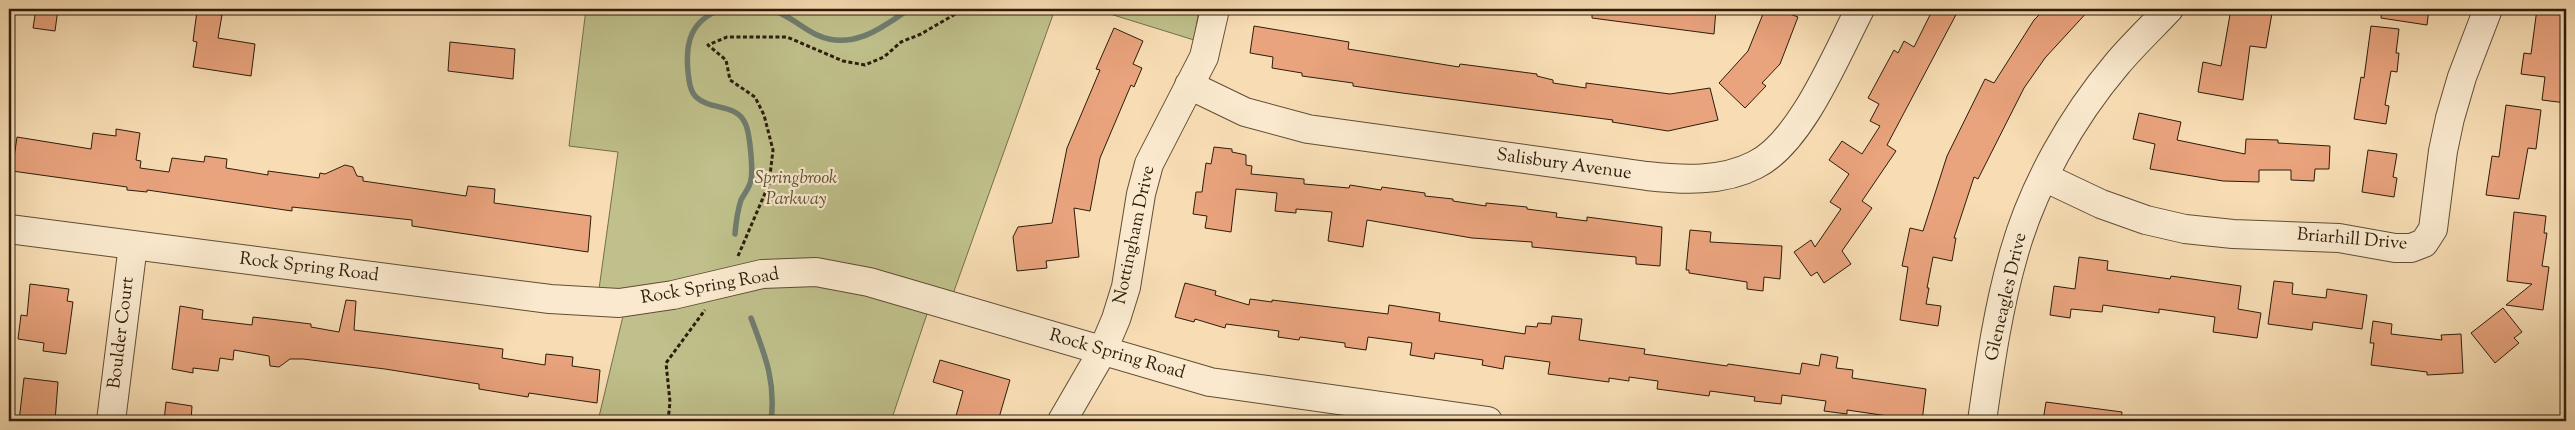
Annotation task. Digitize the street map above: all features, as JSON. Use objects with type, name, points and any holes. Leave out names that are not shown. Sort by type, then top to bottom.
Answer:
[{"type":"street","name":"Nottingham Drive","points":[[1062,421],[1102,352],[1116,319],[1126,287],[1141,194],[1149,164],[1204,57],[1215,9]]},
{"type":"street","name":"Salisbury Avenue","points":[[1189,85],[1245,112],[1308,129],[1647,176],[1678,179],[1711,178],[1735,173],[1757,165],[1776,150],[1793,131],[1812,103],[1860,9]]},
{"type":"street","name":"Gleneagles Drive","points":[[1982,421],[1994,336],[2014,252],[2044,178],[2069,131],[2116,64],[2169,9]]},
{"type":"street","name":"Briarhill Drive","points":[[2044,178],[2101,204],[2146,220],[2185,229],[2233,234],[2339,238],[2395,248],[2411,248],[2424,243],[2433,229],[2443,151],[2450,118],[2462,77],[2488,9]]},
{"type":"street","name":"Rock Spring Road","points":[[9,228],[550,299],[619,303],[674,294],[762,274],[816,272],[868,282],[1102,352],[1237,387],[1488,421]]},
{"type":"street","name":"Boulder Court","points":[[111,421],[133,245]]},
{"type":"path","points":[[668,421],[670,402],[666,362],[676,346],[700,318],[740,253],[769,184],[773,150],[764,114],[755,97],[730,80],[726,60],[708,45],[727,37],[786,36],[842,61],[864,65],[884,57],[901,42],[921,34],[939,21],[964,9]]},
{"type":"green space","name":"Springbrook Parkway","points":[[586,9],[1055,9],[953,294],[927,314],[891,421],[598,421],[623,316],[599,289],[618,152],[569,146]]},
{"type":"green space","points":[[1094,9],[1199,9],[1194,40]]},
{"type":"building","points":[[36,9],[58,9],[55,31],[33,28]]},
{"type":"building","points":[[1592,9],[1716,9],[1714,34],[1592,18]]},
{"type":"building","points":[[1765,9],[1777,9],[1798,17],[1780,64],[1762,83],[1766,86],[1745,108],[1719,83],[1748,51]]},
{"type":"building","points":[[1933,9],[1959,9],[1887,145],[1896,151],[1862,201],[1872,208],[1842,251],[1851,264],[1824,283],[1817,272],[1811,276],[1794,252],[1811,240],[1815,247],[1841,209],[1830,202],[1849,174],[1829,160],[1842,141],[1862,154],[1880,126],[1870,121],[1879,104],[1868,98],[1894,50],[1898,53],[1904,41],[1914,47]]},
{"type":"building","points":[[2045,9],[2090,9],[2045,58],[2024,88],[1978,179],[1974,177],[1954,238],[1956,238],[1952,261],[1933,257],[1926,304],[1941,306],[1938,326],[1900,320],[1908,267],[1902,266],[1910,228],[1923,231],[1947,156],[1985,79],[1994,83],[2034,20]]},
{"type":"building","points":[[2231,9],[2272,13],[2266,48],[2250,46],[2243,100],[2198,92],[2203,62],[2221,66]]},
{"type":"building","points":[[2382,9],[2429,9],[2427,25],[2381,18]]},
{"type":"building","points":[[2537,9],[2566,9],[2563,30],[2566,30],[2562,58],[2566,59],[2566,103],[2542,100],[2545,77],[2521,74],[2524,53],[2531,54]]},
{"type":"building","points":[[197,11],[222,15],[218,38],[255,44],[251,76],[193,67],[197,42],[193,41]]},
{"type":"building","points":[[1254,26],[1349,42],[1348,49],[1459,67],[1460,64],[1537,74],[1537,76],[1553,80],[1553,83],[1586,88],[1586,83],[1670,94],[1710,88],[1718,120],[1668,131],[1612,122],[1613,120],[1402,93],[1353,86],[1353,83],[1302,76],[1302,73],[1272,68],[1273,57],[1250,53]]},
{"type":"building","points":[[2371,26],[2399,29],[2396,53],[2399,53],[2397,72],[2391,71],[2385,105],[2389,106],[2386,124],[2354,119],[2361,77],[2364,78]]},
{"type":"building","points":[[1114,28],[1143,41],[1133,64],[1142,68],[1134,87],[1131,85],[1100,158],[1090,211],[1074,208],[1079,257],[1046,261],[1047,268],[1017,271],[1013,237],[1018,227],[1052,223],[1067,148],[1100,70],[1096,69]]},
{"type":"building","points":[[450,42],[515,49],[513,79],[448,71]]},
{"type":"building","points":[[2506,105],[2541,110],[2536,149],[2528,148],[2519,199],[2486,195],[2492,156],[2499,157]]},
{"type":"building","points":[[2139,113],[2181,122],[2177,140],[2245,154],[2246,139],[2278,140],[2278,143],[2330,146],[2329,169],[2315,169],[2314,181],[2291,180],[2291,170],[2259,170],[2259,182],[2223,181],[2150,169],[2155,144],[2133,139]]},
{"type":"building","points":[[116,129],[140,133],[136,160],[141,161],[140,168],[169,172],[172,158],[204,162],[205,156],[227,159],[226,168],[268,175],[268,171],[319,178],[320,173],[325,174],[345,165],[353,167],[357,176],[363,177],[363,181],[466,196],[468,186],[495,189],[494,203],[591,216],[588,252],[412,226],[412,220],[292,207],[292,211],[147,190],[147,192],[127,190],[127,187],[12,171],[17,137],[91,149],[93,133],[116,136]]},
{"type":"building","points":[[1214,147],[1232,149],[1232,152],[1246,155],[1246,165],[1252,166],[1251,174],[1304,179],[1304,184],[1349,188],[1350,185],[1381,190],[1382,187],[1425,193],[1425,196],[1453,199],[1453,201],[1486,206],[1486,203],[1527,207],[1527,209],[1557,213],[1556,217],[1587,221],[1587,217],[1662,227],[1660,266],[1636,264],[1636,257],[1532,247],[1532,242],[1472,238],[1367,220],[1363,247],[1328,241],[1332,212],[1296,209],[1296,213],[1275,211],[1277,193],[1236,189],[1231,232],[1205,228],[1207,216],[1193,214],[1196,192],[1202,192],[1206,163],[1211,164]]},
{"type":"building","points":[[2368,150],[2397,154],[2393,177],[2397,178],[2394,197],[2362,192]]},
{"type":"building","points":[[2514,212],[2546,216],[2544,233],[2547,233],[2542,266],[2549,267],[2543,310],[2506,305],[2532,284],[2507,281]]},
{"type":"building","points":[[1690,230],[1711,232],[1710,242],[1782,246],[1780,279],[1764,277],[1763,291],[1747,289],[1747,282],[1689,273],[1689,270],[1686,270]]},
{"type":"building","points":[[2079,257],[2108,261],[2107,270],[2170,279],[2171,276],[2241,286],[2238,309],[2261,313],[2257,338],[2213,332],[2215,317],[2159,309],[2159,313],[2103,305],[2102,312],[2071,309],[2070,318],[2050,315],[2054,286],[2075,289]]},
{"type":"building","points":[[2274,281],[2293,283],[2292,294],[2326,298],[2327,289],[2367,295],[2362,329],[2313,322],[2312,330],[2268,324]]},
{"type":"building","points":[[1185,283],[1216,291],[1215,295],[1249,305],[1250,299],[1272,302],[1272,300],[1388,314],[1389,305],[1440,313],[1439,321],[1525,334],[1526,326],[1537,327],[1538,323],[1551,324],[1552,316],[1582,319],[1579,340],[1645,349],[1644,354],[1727,366],[1728,364],[1800,374],[1802,363],[1819,366],[1821,354],[1838,357],[1836,368],[1853,370],[1852,378],[1926,389],[1922,421],[1847,410],[1847,414],[1824,411],[1826,401],[1782,395],[1781,404],[1754,401],[1755,397],[1710,391],[1709,396],[1657,389],[1658,381],[1629,377],[1629,381],[1609,378],[1609,382],[1548,374],[1550,362],[1505,356],[1503,369],[1482,365],[1483,360],[1435,353],[1434,359],[1410,355],[1412,343],[1368,337],[1366,350],[1345,347],[1345,343],[1300,337],[1299,340],[1278,337],[1279,331],[1226,324],[1225,328],[1195,319],[1194,322],[1175,317]]},
{"type":"building","points":[[30,284],[69,289],[67,301],[73,302],[66,354],[43,351],[44,343],[18,339],[21,315],[27,316]]},
{"type":"building","points":[[346,300],[356,301],[354,330],[503,349],[502,358],[545,365],[546,354],[573,357],[572,366],[600,370],[597,403],[529,393],[528,397],[479,389],[479,384],[385,369],[303,359],[290,359],[279,367],[270,366],[269,356],[234,350],[233,360],[220,358],[218,371],[193,368],[193,373],[172,369],[180,306],[203,310],[202,319],[252,325],[253,317],[311,324],[311,327],[339,332]]},
{"type":"building","points":[[2503,308],[2522,332],[2514,338],[2519,343],[2495,363],[2471,333]]},
{"type":"building","points":[[2373,321],[2392,324],[2391,334],[2442,340],[2441,335],[2461,334],[2463,373],[2427,375],[2427,372],[2371,365],[2374,343],[2370,343]]},
{"type":"building","points":[[940,360],[1010,380],[998,421],[974,421],[956,416],[963,391],[933,382]]},
{"type":"building","points":[[24,378],[58,382],[55,421],[19,421]]},
{"type":"building","points":[[166,402],[192,406],[191,421],[164,421]]},
{"type":"building","points":[[2046,402],[2122,412],[2121,421],[2043,421]]},
{"type":"waterway","points":[[722,9],[703,19],[692,33],[687,61],[690,86],[696,97],[709,104],[736,112],[747,128],[751,151],[751,180],[741,200],[735,234]]},
{"type":"waterway","points":[[769,9],[782,14],[817,35],[842,40],[854,39],[877,30],[909,9]]},
{"type":"waterway","points":[[751,318],[765,356],[771,381],[771,421]]}]
